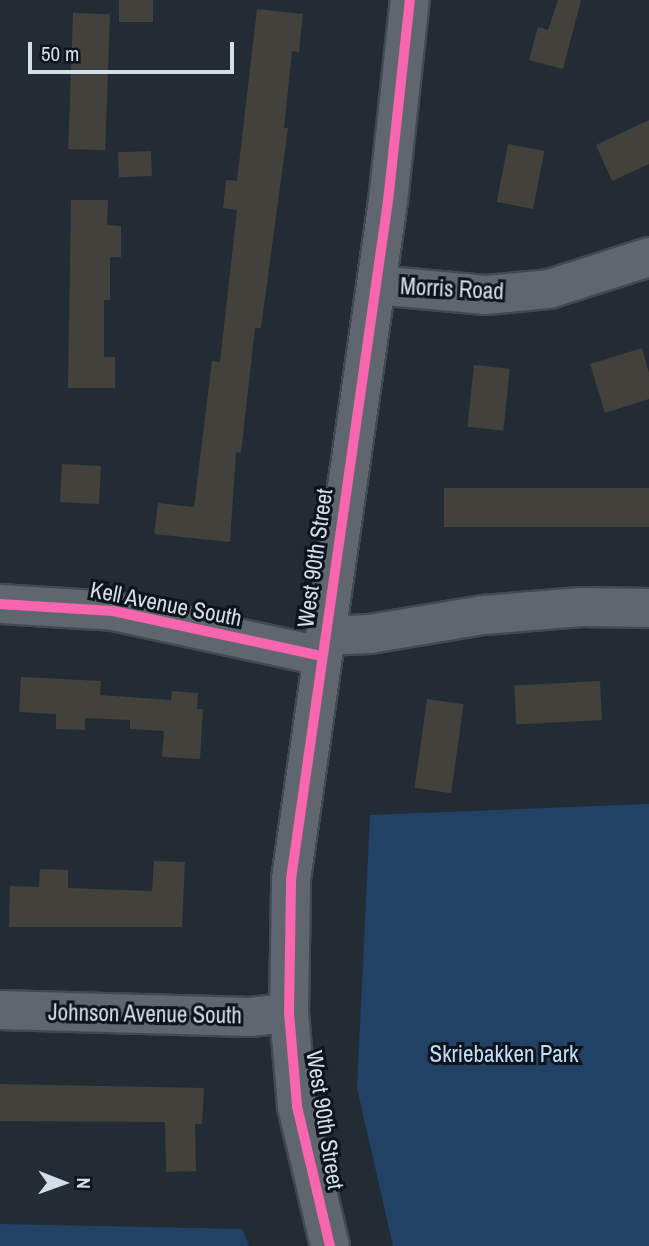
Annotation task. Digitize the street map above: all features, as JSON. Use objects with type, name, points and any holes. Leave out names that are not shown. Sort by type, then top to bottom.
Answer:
[{"type":"street","name":"West 90th Street","points":[[330,1246],[297,1106],[289,1013],[291,879],[376,285],[410,0]]},
{"type":"street","name":"Morris Road","points":[[376,285],[486,295],[549,289],[649,257]]},
{"type":"street","name":"Kell Avenue South","points":[[0,604],[113,611],[323,646],[370,634],[484,615],[581,607],[649,608]]},
{"type":"street","name":"Johnson Avenue South","points":[[0,1010],[250,1017],[289,1013]]},
{"type":"green space","name":"Skriebakken Park","points":[[649,804],[649,1246],[393,1246],[357,1088],[370,815]]},
{"type":"green space","points":[[0,1224],[242,1229],[249,1246],[0,1246]]},
{"type":"building","points":[[119,0],[153,0],[153,22],[119,22]]},
{"type":"building","points":[[558,0],[581,0],[563,69],[529,60],[538,27],[548,30]]},
{"type":"building","points":[[257,9],[303,14],[299,52],[292,51],[284,128],[288,128],[261,328],[255,328],[241,453],[236,452],[230,542],[154,534],[158,503],[194,507],[212,361],[220,362],[237,210],[223,208],[226,180],[237,181]]},
{"type":"building","points":[[73,13],[110,14],[105,150],[68,149]]},
{"type":"building","points":[[649,120],[649,164],[612,181],[596,145]]},
{"type":"building","points":[[508,144],[544,151],[533,209],[497,202]]},
{"type":"building","points":[[151,151],[152,176],[119,177],[118,152]]},
{"type":"building","points":[[71,200],[108,200],[107,225],[121,226],[121,257],[110,257],[110,300],[104,300],[104,357],[115,357],[115,388],[68,388]]},
{"type":"building","points":[[642,348],[649,373],[649,399],[605,413],[590,364]]},
{"type":"building","points":[[474,365],[510,369],[503,430],[468,427]]},
{"type":"building","points":[[62,464],[101,466],[99,504],[60,502]]},
{"type":"building","points":[[444,488],[649,488],[649,527],[444,527]]},
{"type":"building","points":[[21,677],[101,681],[100,695],[171,700],[172,691],[198,693],[197,709],[203,709],[200,759],[162,757],[164,731],[130,729],[130,720],[85,718],[85,730],[56,729],[56,714],[19,712]]},
{"type":"building","points":[[600,681],[602,720],[516,724],[514,686]]},
{"type":"building","points":[[427,699],[464,704],[451,793],[414,788]]},
{"type":"building","points":[[154,861],[185,862],[182,927],[9,927],[10,886],[39,887],[40,869],[68,870],[68,888],[152,891]]},
{"type":"building","points":[[0,1084],[204,1088],[202,1124],[195,1124],[196,1171],[166,1172],[165,1122],[0,1121]]},
{"type":"cycle path","points":[[330,1246],[297,1106],[289,1013],[291,879],[388,201],[410,0]]},
{"type":"cycle path","points":[[0,604],[113,611],[322,656]]}]
